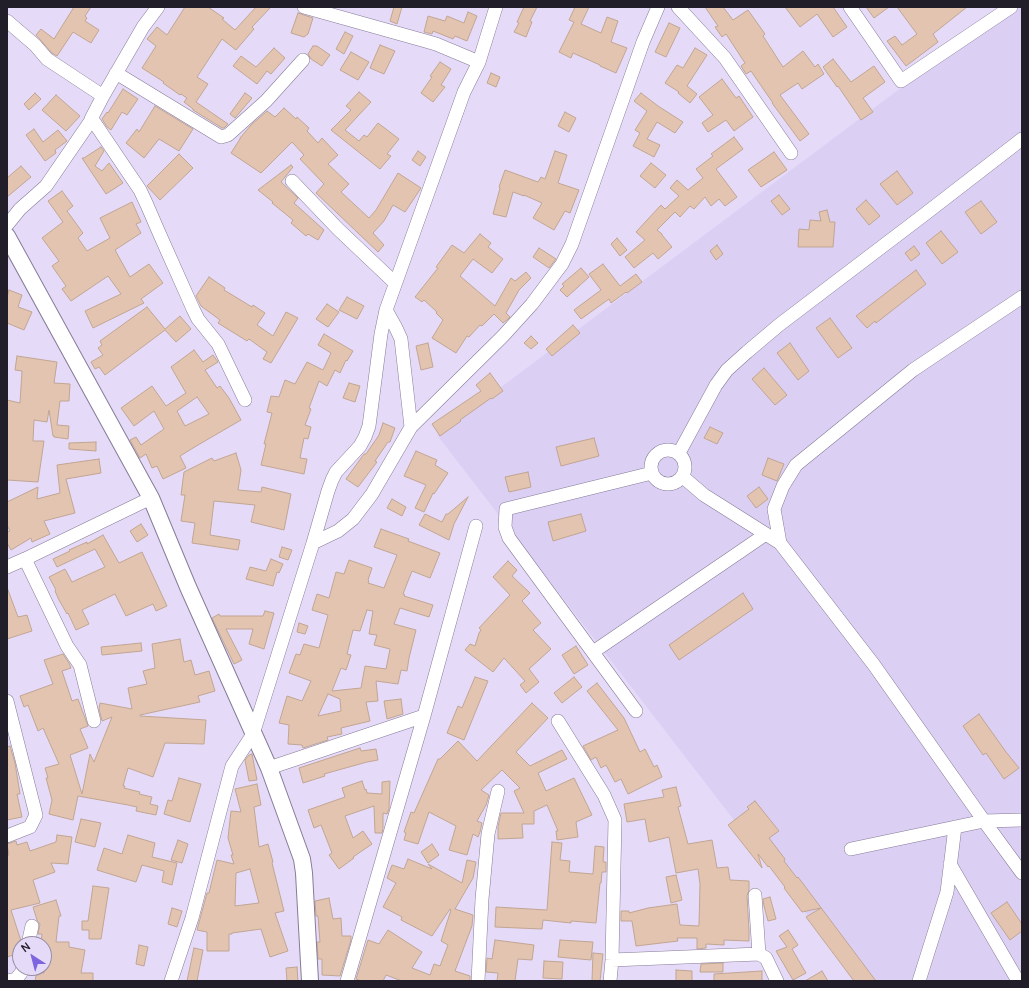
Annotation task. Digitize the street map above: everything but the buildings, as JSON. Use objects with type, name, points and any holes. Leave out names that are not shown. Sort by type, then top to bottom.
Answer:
[{"type":"main road","points":[[7,236],[151,498],[188,587],[269,768],[302,860],[310,981]]},
{"type":"street","points":[[7,225],[20,209],[46,186],[92,119],[103,96],[143,27],[158,7]]},
{"type":"street","points":[[304,7],[436,44],[479,62]]},
{"type":"street","points":[[171,981],[192,918],[232,766],[253,734],[328,491],[336,472],[360,446],[369,426],[381,334],[386,310],[464,92],[479,62],[496,7]]},
{"type":"street","points":[[313,543],[338,530],[353,519],[372,494],[411,427],[503,336],[532,304],[562,264],[572,244],[642,42],[658,7]]},
{"type":"street","points":[[678,7],[725,58],[791,153]]},
{"type":"street","points":[[850,7],[901,81],[1011,7]]},
{"type":"street","points":[[7,21],[34,44],[47,59],[103,96]]},
{"type":"street","points":[[116,73],[221,137],[228,135],[266,101],[303,60]]},
{"type":"street","points":[[92,119],[140,190],[193,309],[198,319],[218,344],[245,400]]},
{"type":"street","points":[[679,453],[716,385],[727,370],[779,325],[951,195],[1022,139]]},
{"type":"street","points":[[292,181],[338,229],[396,283]]},
{"type":"street","points":[[780,543],[774,509],[783,486],[796,465],[914,370],[1022,297]]},
{"type":"street","points":[[386,310],[401,339],[411,427]]},
{"type":"street","points":[[668,450],[679,453],[686,467],[682,477],[674,484],[669,485],[659,482],[652,473],[651,468],[654,458],[663,451],[668,450]]},
{"type":"street","points":[[636,711],[509,538],[505,528],[506,509],[652,473]]},
{"type":"street","points":[[682,477],[704,496],[780,543],[874,665],[1022,873]]},
{"type":"street","points":[[7,567],[151,498]]},
{"type":"street","points":[[347,981],[424,716],[476,526]]},
{"type":"street","points":[[592,652],[766,534]]},
{"type":"street","points":[[25,559],[67,646],[80,665],[94,721]]},
{"type":"street","points":[[7,701],[36,815],[30,827],[7,836]]},
{"type":"street","points":[[269,768],[424,716]]},
{"type":"street","points":[[558,721],[604,795],[615,820],[612,960],[610,981]]},
{"type":"street","points":[[478,981],[482,899],[488,834],[498,792]]},
{"type":"street","points":[[851,849],[984,821],[1022,820]]},
{"type":"street","points":[[919,981],[947,892],[955,827]]},
{"type":"street","points":[[950,864],[1018,981]]},
{"type":"street","points":[[755,895],[759,954]]},
{"type":"street","points":[[30,936],[32,926]]},
{"type":"street","points":[[612,960],[759,954],[766,958],[777,981]]},
{"type":"street","points":[[7,981],[16,979],[18,976]]},
{"type":"shaded area","points":[[1009,7],[1022,7],[1022,981],[858,981],[437,435]]}]
